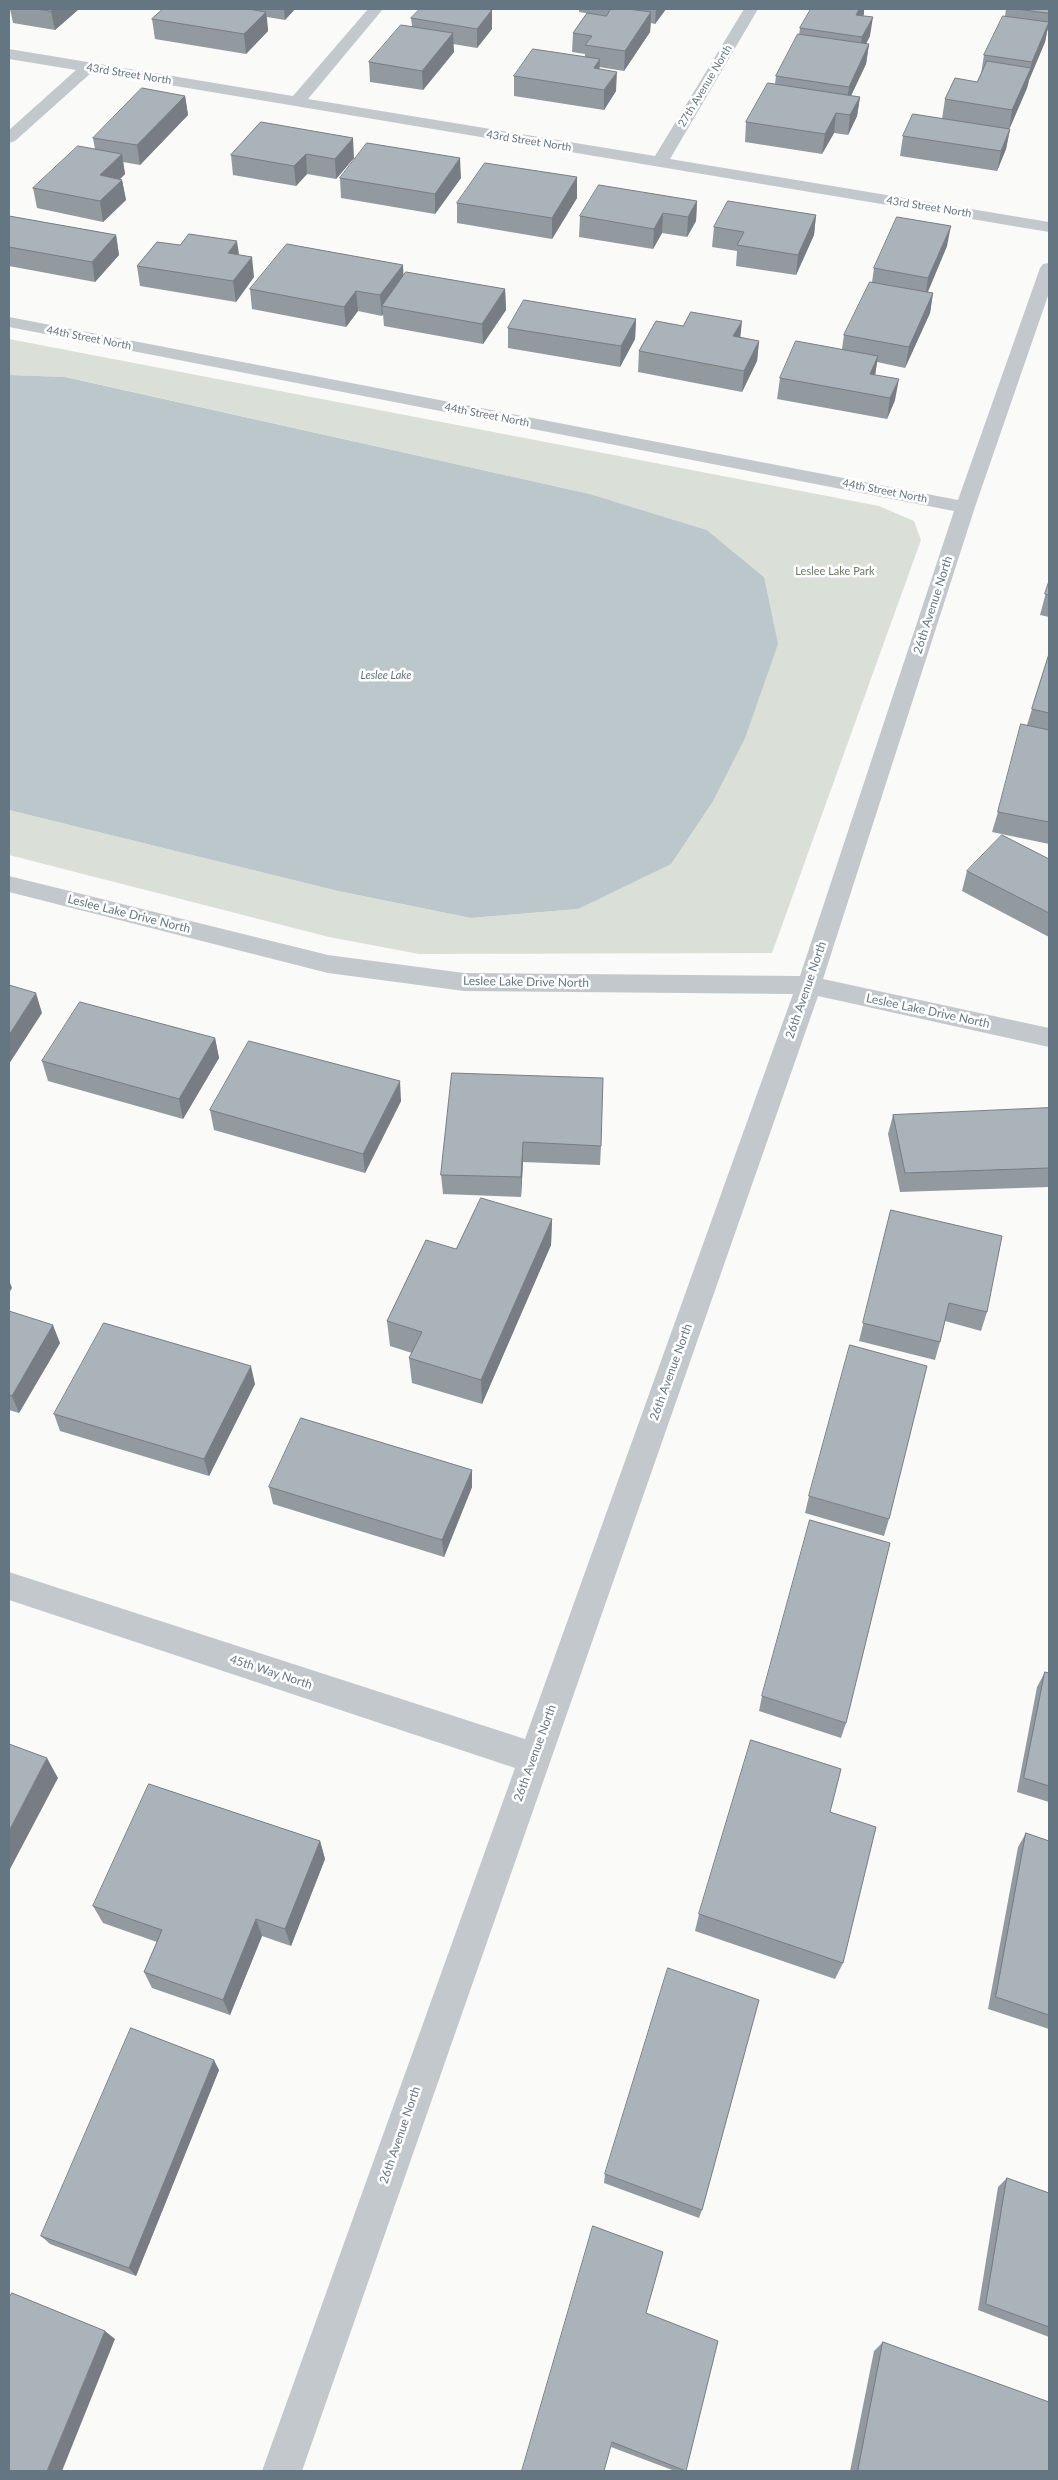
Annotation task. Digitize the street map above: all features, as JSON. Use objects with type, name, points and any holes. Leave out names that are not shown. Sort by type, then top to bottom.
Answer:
[{"type":"street","points":[[297,102],[376,9]]},
{"type":"street","name":"27th Avenue North","points":[[659,162],[750,9]]},
{"type":"street","name":"43rd Street North","points":[[9,54],[1049,227]]},
{"type":"street","points":[[9,138],[89,68]]},
{"type":"street","name":"26th Avenue North","points":[[282,2471],[808,985],[966,507],[1049,268]]},
{"type":"street","name":"44th Street North","points":[[9,322],[966,507]]},
{"type":"street","name":"Leslee Lake Drive North","points":[[9,884],[328,964],[464,982],[808,985],[1049,1038]]},
{"type":"street","name":"45th Way North","points":[[9,1586],[534,1758]]},
{"type":"green space","name":"Leslee Lake Park","points":[[9,339],[879,506],[914,521],[921,540],[772,953],[419,954],[329,937],[9,855],[9,810],[338,891],[471,918],[578,909],[764,577],[707,530],[590,494],[66,377],[9,375]]},
{"type":"water","name":"Leslee Lake","points":[[9,375],[65,377],[590,494],[707,530],[764,577],[778,644],[745,738],[713,801],[671,864],[578,909],[471,918],[338,891],[9,810]]},
{"type":"building","points":[[37,9],[54,9],[51,11]]},
{"type":"building","points":[[163,9],[248,9],[266,12],[244,34],[152,19]]},
{"type":"building","points":[[420,9],[492,10],[477,29],[411,18]]},
{"type":"building","points":[[611,9],[651,12],[625,51],[585,45],[592,36],[573,33],[587,13],[606,16]]},
{"type":"building","points":[[811,9],[859,9],[856,15],[873,17],[862,37],[800,28]]},
{"type":"building","points":[[1017,9],[1049,9],[1049,13]]},
{"type":"building","points":[[1003,16],[1049,22],[1032,62],[984,55]]},
{"type":"building","points":[[401,25],[453,33],[422,71],[369,62]]},
{"type":"building","points":[[798,34],[869,44],[849,87],[776,76]]},
{"type":"building","points":[[533,49],[600,59],[594,68],[617,72],[604,90],[514,76]]},
{"type":"building","points":[[987,61],[1031,68],[1012,110],[945,99],[955,78],[977,82]]},
{"type":"building","points":[[768,83],[860,97],[850,115],[836,113],[825,134],[746,122]]},
{"type":"building","points":[[142,88],[185,96],[137,145],[93,138]]},
{"type":"building","points":[[913,114],[1010,129],[1001,151],[903,136]]},
{"type":"building","points":[[261,122],[353,138],[335,159],[306,154],[294,166],[231,155]]},
{"type":"building","points":[[367,143],[460,158],[435,194],[340,178]]},
{"type":"building","points":[[78,146],[122,154],[100,175],[122,180],[100,201],[33,188]]},
{"type":"building","points":[[485,163],[577,177],[552,218],[457,203]]},
{"type":"building","points":[[599,185],[697,201],[688,217],[663,213],[654,229],[580,216]]},
{"type":"building","points":[[728,201],[816,215],[798,255],[737,245],[744,232],[714,227]]},
{"type":"building","points":[[9,216],[116,235],[92,262],[9,247]]},
{"type":"building","points":[[897,217],[951,226],[928,278],[874,268]]},
{"type":"building","points":[[189,234],[237,241],[228,253],[252,257],[233,281],[137,266],[157,242],[180,245]]},
{"type":"building","points":[[287,244],[403,265],[380,295],[356,291],[344,307],[250,289]]},
{"type":"building","points":[[406,272],[505,289],[482,324],[382,306]]},
{"type":"building","points":[[870,282],[933,293],[909,347],[844,335]]},
{"type":"building","points":[[524,300],[636,319],[621,346],[508,328]]},
{"type":"building","points":[[691,312],[742,321],[733,336],[759,341],[744,371],[639,351],[656,321],[683,326]]},
{"type":"building","points":[[796,341],[878,356],[870,374],[899,379],[890,398],[780,378]]},
{"type":"building","points":[[1049,581],[1049,595],[1045,594]]},
{"type":"building","points":[[1049,654],[1049,713],[1032,709]]},
{"type":"building","points":[[1021,724],[1049,730],[1049,822],[998,812]]},
{"type":"building","points":[[1002,835],[1049,859],[1049,913],[967,871]]},
{"type":"building","points":[[9,985],[36,993],[9,1035]]},
{"type":"building","points":[[80,1002],[215,1038],[179,1099],[42,1061]]},
{"type":"building","points":[[249,1041],[400,1081],[363,1154],[210,1110]]},
{"type":"building","points":[[452,1073],[603,1078],[601,1146],[523,1142],[521,1177],[441,1175]]},
{"type":"building","points":[[1049,1108],[1049,1168],[905,1173],[893,1115]]},
{"type":"building","points":[[481,1198],[552,1219],[481,1380],[409,1358],[422,1332],[387,1321],[426,1240],[456,1249]]},
{"type":"building","points":[[891,1210],[1002,1236],[987,1312],[949,1303],[940,1342],[863,1323]]},
{"type":"building","points":[[9,1311],[53,1325],[12,1396],[9,1394]]},
{"type":"building","points":[[104,1323],[251,1366],[204,1459],[54,1414]]},
{"type":"building","points":[[850,1345],[927,1366],[889,1519],[809,1496]]},
{"type":"building","points":[[301,1418],[472,1470],[442,1540],[269,1487]]},
{"type":"building","points":[[810,1520],[890,1543],[846,1723],[762,1696]]},
{"type":"building","points":[[1045,1672],[1049,1673],[1049,1786],[1024,1778]]},
{"type":"building","points":[[751,1740],[841,1769],[830,1812],[876,1827],[843,1963],[699,1914]]},
{"type":"building","points":[[9,1744],[47,1758],[9,1831]]},
{"type":"building","points":[[149,1784],[320,1841],[285,1929],[256,1919],[223,2000],[144,1972],[162,1930],[93,1906]]},
{"type":"building","points":[[1026,1833],[1049,1841],[1049,2015],[996,1997]]},
{"type":"building","points":[[668,1968],[759,2000],[702,2210],[605,2174]]},
{"type":"building","points":[[131,2028],[214,2060],[129,2268],[41,2236]]},
{"type":"building","points":[[1007,2178],[1049,2193],[1049,2327],[986,2304]]},
{"type":"building","points":[[593,2226],[663,2252],[646,2313],[718,2341],[686,2471],[612,2442],[604,2471],[522,2471]]},
{"type":"building","points":[[12,2293],[105,2331],[47,2471],[9,2471],[9,2299]]},
{"type":"building","points":[[883,2342],[1049,2402],[1049,2471],[858,2471]]}]
